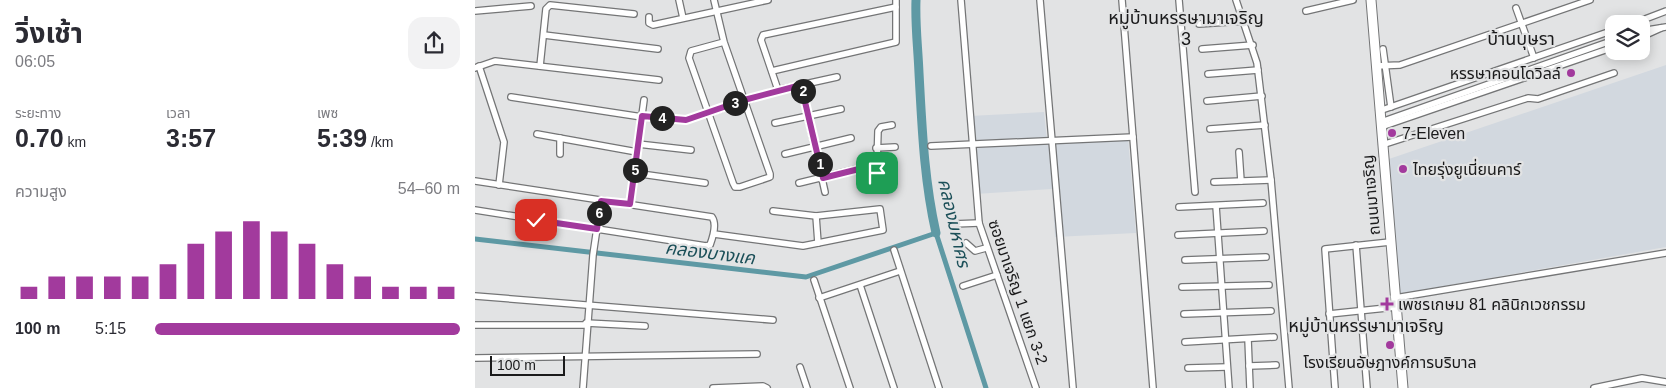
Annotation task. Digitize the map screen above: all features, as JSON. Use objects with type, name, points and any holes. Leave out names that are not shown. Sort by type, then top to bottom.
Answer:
[{"type":"main road","name":"ถนนมาเจริญ","points":[[1371,0],[1380,66],[1379,111],[1403,388]]},
{"type":"street","points":[[679,0],[683,18]]},
{"type":"street","points":[[714,0],[715,12],[724,42],[770,177],[735,187],[689,54],[724,42]]},
{"type":"street","points":[[649,17],[649,23],[653,25],[715,12],[746,2],[768,0]]},
{"type":"street","name":"ซอยมาเจริญ 1 แยก 3-2","points":[[961,0],[971,144],[979,223],[986,248],[1036,388]]},
{"type":"street","points":[[1040,0],[1073,388]]},
{"type":"street","points":[[1122,0],[1153,388]]},
{"type":"street","points":[[1179,0],[1195,192]]},
{"type":"street","points":[[1236,0],[1253,45],[1262,96],[1289,388]]},
{"type":"street","points":[[1306,11],[1353,0]]},
{"type":"street","points":[[1380,66],[1400,65],[1590,0]]},
{"type":"street","points":[[772,71],[894,42],[897,38],[896,3],[763,35],[761,40],[778,90]]},
{"type":"street","points":[[540,66],[546,10],[550,5],[634,14]]},
{"type":"street","points":[[475,10],[531,6]]},
{"type":"street","points":[[1516,8],[1534,58]]},
{"type":"street","points":[[1650,19],[1666,14]]},
{"type":"street","points":[[1199,24],[1244,21]]},
{"type":"street","points":[[1650,29],[1664,27]]},
{"type":"street","points":[[1650,33],[1664,27]]},
{"type":"street","points":[[1379,111],[1605,33]]},
{"type":"street","points":[[544,35],[658,49]]},
{"type":"street","points":[[1381,125],[1538,70],[1605,44]]},
{"type":"street","points":[[1202,49],[1253,45]]},
{"type":"street","points":[[1383,49],[1380,66],[1391,107]]},
{"type":"street","points":[[1538,70],[1605,50]]},
{"type":"street","points":[[499,185],[504,142],[477,67],[495,61],[659,80]]},
{"type":"street","points":[[1207,74],[1258,70]]},
{"type":"street","points":[[1382,145],[1527,98],[1538,99],[1614,73]]},
{"type":"street","points":[[511,97],[642,116],[686,120],[778,90],[837,77]]},
{"type":"street","points":[[801,85],[825,192]]},
{"type":"street","points":[[1207,101],[1262,96]]},
{"type":"street","points":[[630,204],[644,100]]},
{"type":"street","points":[[775,123],[841,109]]},
{"type":"street","points":[[799,183],[875,165],[878,163],[876,148],[879,128],[892,125]]},
{"type":"street","points":[[1209,130],[1265,125]]},
{"type":"street","points":[[537,134],[637,152]]},
{"type":"street","points":[[931,146],[1133,137]]},
{"type":"street","points":[[560,138],[560,154]]},
{"type":"street","points":[[785,154],[851,138]]},
{"type":"street","points":[[638,144],[691,150]]},
{"type":"street","points":[[876,148],[895,146]]},
{"type":"street","points":[[1239,152],[1241,181]]},
{"type":"street","points":[[875,165],[879,175],[887,176]]},
{"type":"street","points":[[634,173],[705,183]]},
{"type":"street","points":[[1214,182],[1271,180]]},
{"type":"street","points":[[475,181],[630,204],[714,219],[714,234],[708,246],[475,210]]},
{"type":"street","points":[[583,388],[586,324],[593,248],[601,201]]},
{"type":"street","points":[[1179,208],[1263,203]]},
{"type":"street","points":[[1215,206],[1229,388]]},
{"type":"street","points":[[714,234],[803,246],[883,230],[880,209],[816,216],[773,211]]},
{"type":"street","points":[[816,216],[818,243]]},
{"type":"street","points":[[953,224],[979,223]]},
{"type":"street","points":[[1179,235],[1264,231]]},
{"type":"street","points":[[1335,388],[1325,249],[1390,242]]},
{"type":"street","points":[[966,244],[973,250],[986,248]]},
{"type":"street","points":[[1357,245],[1367,388]]},
{"type":"street","points":[[894,250],[939,388]]},
{"type":"street","points":[[1329,314],[1361,311],[1395,303],[1666,253]]},
{"type":"street","points":[[1185,260],[1266,257]]},
{"type":"street","points":[[819,298],[900,271]]},
{"type":"street","points":[[963,286],[997,275]]},
{"type":"street","points":[[814,280],[850,388]]},
{"type":"street","points":[[1182,287],[1269,284]]},
{"type":"street","points":[[860,285],[895,388]]},
{"type":"street","points":[[475,296],[773,320]]},
{"type":"street","points":[[1184,314],[1271,311]]},
{"type":"street","points":[[475,325],[586,324],[645,326]]},
{"type":"street","points":[[1185,342],[1274,338]]},
{"type":"street","points":[[1248,339],[1250,388]]},
{"type":"street","points":[[475,358],[757,354]]},
{"type":"street","points":[[1249,366],[1276,365]]},
{"type":"street","points":[[800,367],[807,388]]},
{"type":"street","points":[[1187,368],[1227,367]]},
{"type":"street","points":[[1594,388],[1641,378],[1666,382]]},
{"type":"street","points":[[713,388],[767,388]]},
{"type":"shaded area","points":[[1666,65],[1666,247],[1399,294],[1386,160]]},
{"type":"shaded area","points":[[1044,112],[1047,141],[1128,138],[1136,233],[1055,237],[1052,189],[975,194],[970,116]]},
{"type":"waterway","name":"คลองมหาศร","points":[[916,0],[924,153],[936,233]]},
{"type":"waterway","name":"คลองบางแค","points":[[475,239],[806,277],[936,233],[986,388]]},
{"type":"place","name":"หรรษาคอนโดวิลล์","points":[[1571,73]]},
{"type":"place","name":"7-Eleven","points":[[1392,133]]},
{"type":"place","name":"ไทยรุ่งยูเนี่ยนคาร์","points":[[1403,169]]},
{"type":"place","name":"เพชรเกษม 81 คลินิกเวชกรรม","points":[[1387,304]]},
{"type":"place","name":"โรงเรียนอัษฎางค์การบริบาล","points":[[1390,345]]},
{"type":"district","name":"หมู่บ้านหรรษามาเจริญ 3","points":[[1186,28]]},
{"type":"district","name":"บ้านบุษรา","points":[[1521,39]]},
{"type":"district","name":"หมู่บ้านหรรษามาเจริญ","points":[[1366,326]]},
{"type":"route","points":[[536,220],[597,229],[601,201],[630,204],[642,116],[686,120],[744,100],[801,85],[823,178],[875,165],[877,173]]}]
